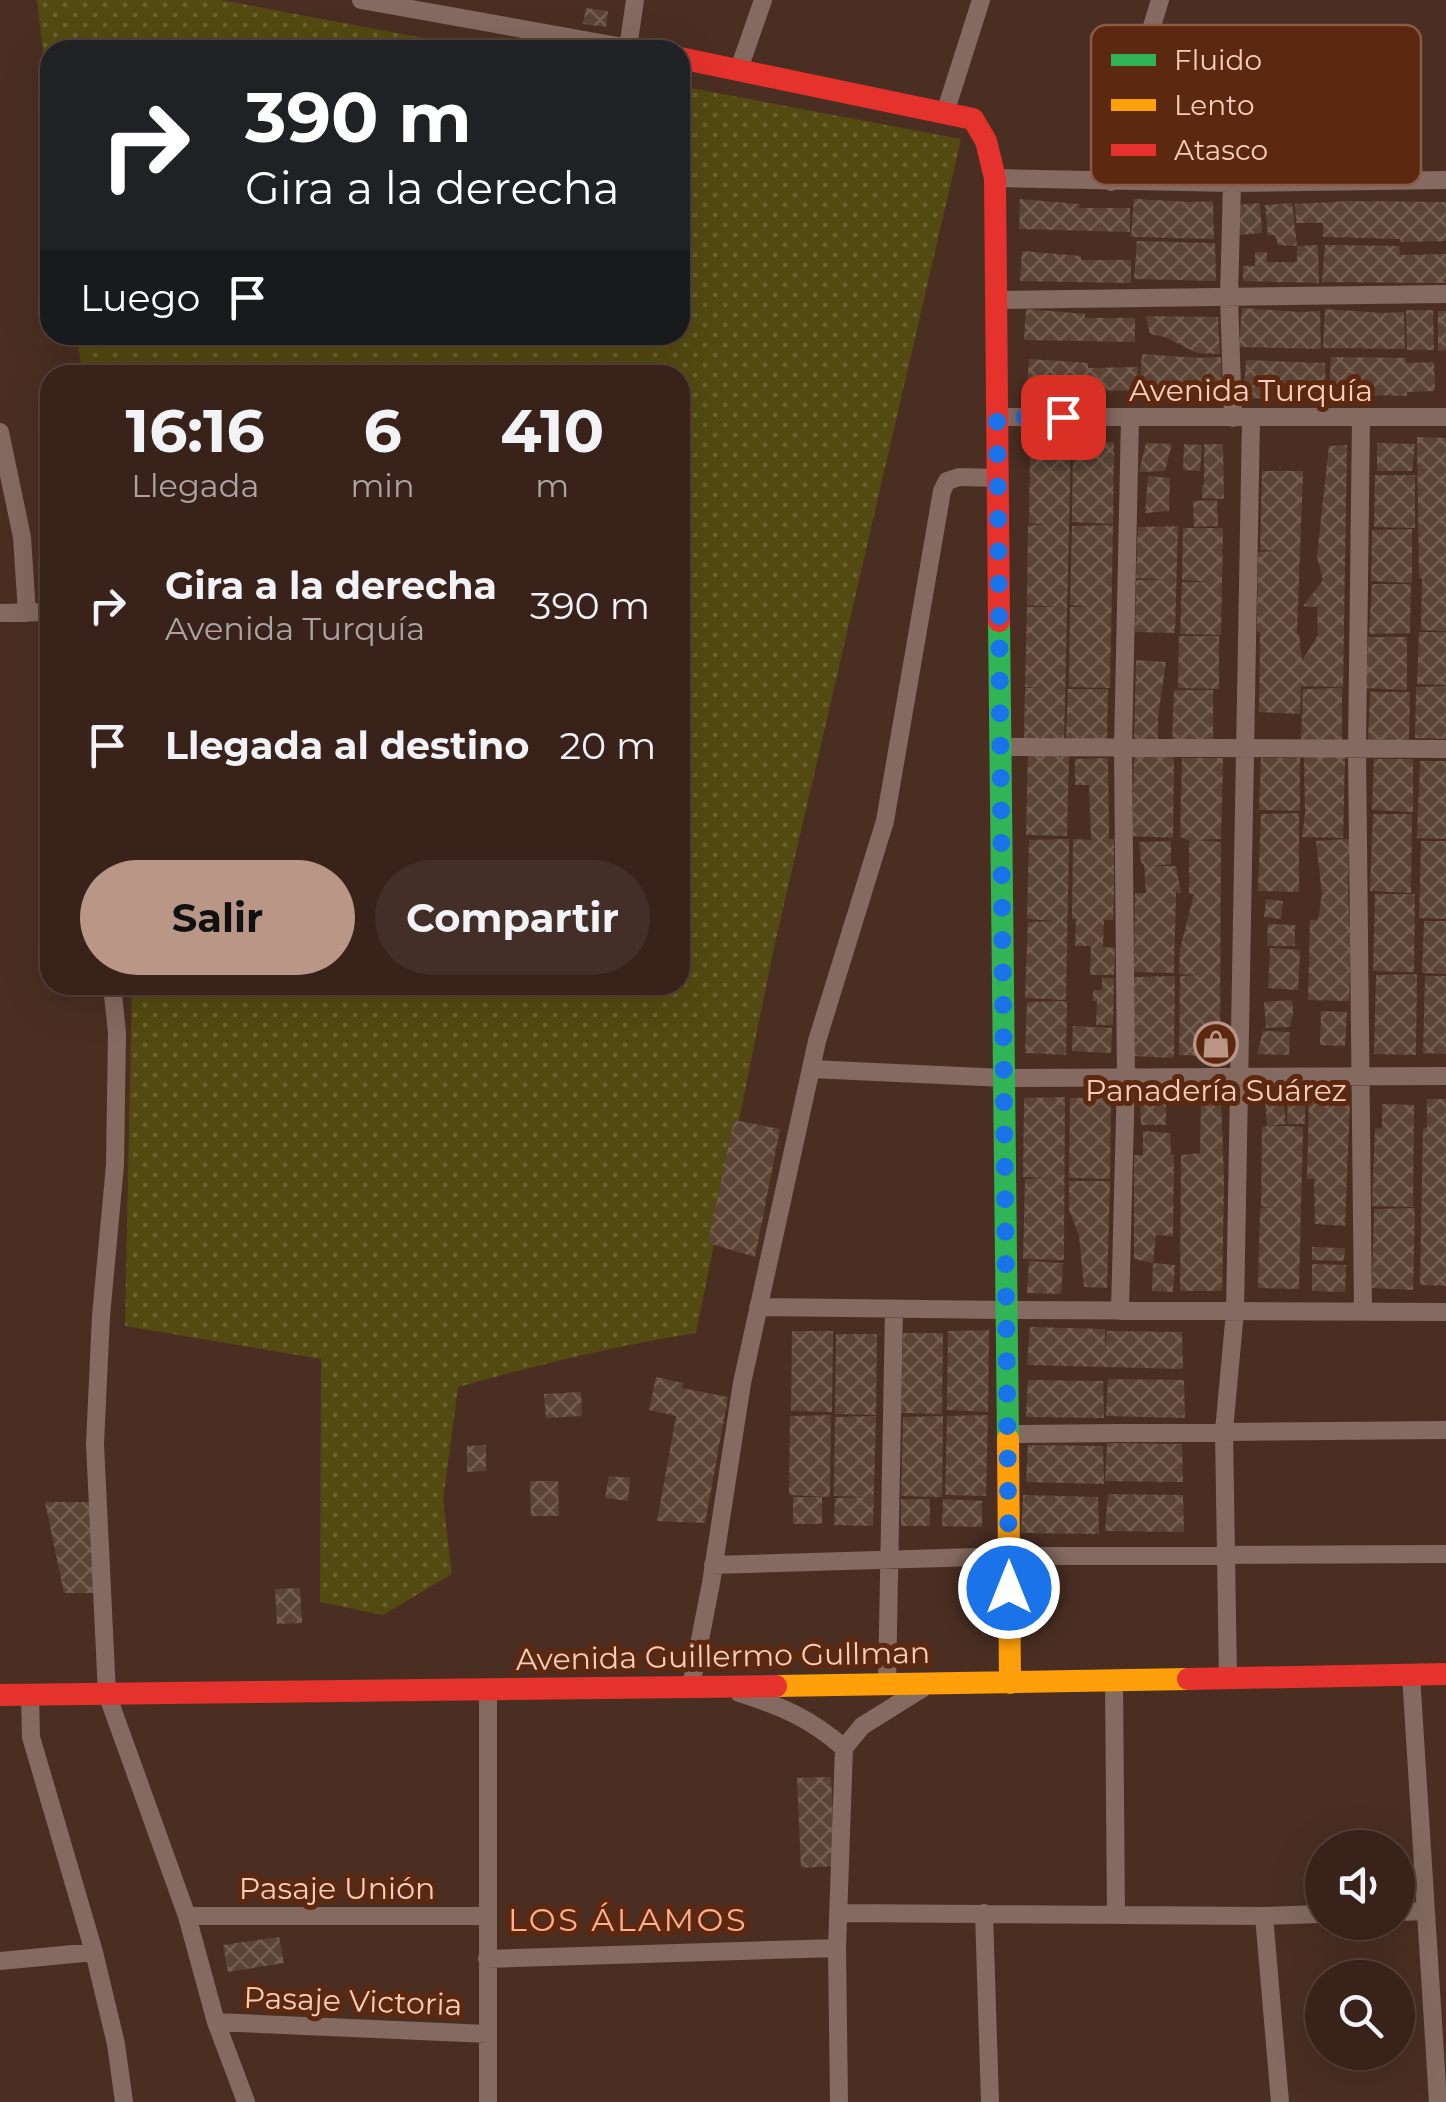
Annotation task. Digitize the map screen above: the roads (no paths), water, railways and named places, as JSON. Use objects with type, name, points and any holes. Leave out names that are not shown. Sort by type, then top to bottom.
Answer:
[{"type":"street","points":[[361,0],[584,40]]},
{"type":"street","points":[[634,40],[635,0]]},
{"type":"street","points":[[739,70],[763,0]]},
{"type":"street","points":[[945,113],[981,0]]},
{"type":"street","points":[[1152,25],[1160,0]]},
{"type":"street","points":[[690,60],[973,119],[986,141],[996,178],[1010,1683]]},
{"type":"street","points":[[996,178],[1091,181]]},
{"type":"street","points":[[1421,180],[1446,180]]},
{"type":"street","points":[[1228,1679],[1224,1431],[1234,1311],[1245,749],[1242,418],[1229,297],[1232,185]]},
{"type":"street","points":[[996,300],[1446,294]]},
{"type":"street","name":"Avenida Turquía","points":[[997,417],[1446,417]]},
{"type":"street","points":[[1120,1311],[1126,1077],[1123,748],[1130,417]]},
{"type":"street","points":[[1361,418],[1357,750],[1363,1312]]},
{"type":"street","points":[[0,432],[22,537],[27,612]]},
{"type":"street","points":[[844,1748],[812,1722],[778,1705],[703,1686],[713,1565],[742,1383],[817,1042],[884,821],[942,491],[948,480],[960,477],[998,478]]},
{"type":"street","points":[[0,614],[40,612]]},
{"type":"street","points":[[1000,747],[1446,750]]},
{"type":"street","points":[[113,995],[117,1033],[116,1164],[100,1316],[95,1444],[107,1694],[186,1916],[216,2022],[246,2102]]},
{"type":"street","points":[[811,1069],[1004,1078],[1446,1076]]},
{"type":"street","points":[[758,1307],[1446,1312]]},
{"type":"street","points":[[887,1684],[894,1309]]},
{"type":"street","points":[[1008,1434],[1446,1430]]},
{"type":"street","points":[[713,1565],[1009,1556],[1446,1554]]},
{"type":"street","name":"Avenida Guillermo Gullman","points":[[0,1695],[1446,1674]]},
{"type":"street","points":[[1411,1675],[1426,1912],[1437,1944],[1438,2102]]},
{"type":"street","points":[[1114,1681],[1116,1914]]},
{"type":"street","points":[[839,2102],[837,1948],[844,1748],[862,1726],[930,1684]]},
{"type":"street","points":[[488,1688],[488,2102]]},
{"type":"street","points":[[30,1695],[31,1737],[94,1952],[116,2044],[124,2102]]},
{"type":"street","points":[[1415,1912],[1426,1912]]},
{"type":"street","points":[[839,1913],[1305,1915]]},
{"type":"street","points":[[984,1913],[990,2102]]},
{"type":"street","name":"Pasaje Unión","points":[[186,1916],[487,1916]]},
{"type":"street","points":[[1264,1916],[1280,2102]]},
{"type":"street","points":[[487,1959],[837,1948]]},
{"type":"street","points":[[0,1961],[94,1952]]},
{"type":"street","name":"Pasaje Victoria","points":[[216,2022],[488,2034]]},
{"type":"place","name":"Panadería Suárez","points":[[1216,1044]]},
{"type":"district","name":"LOS ÁLAMOS","points":[[628,1919]]}]
